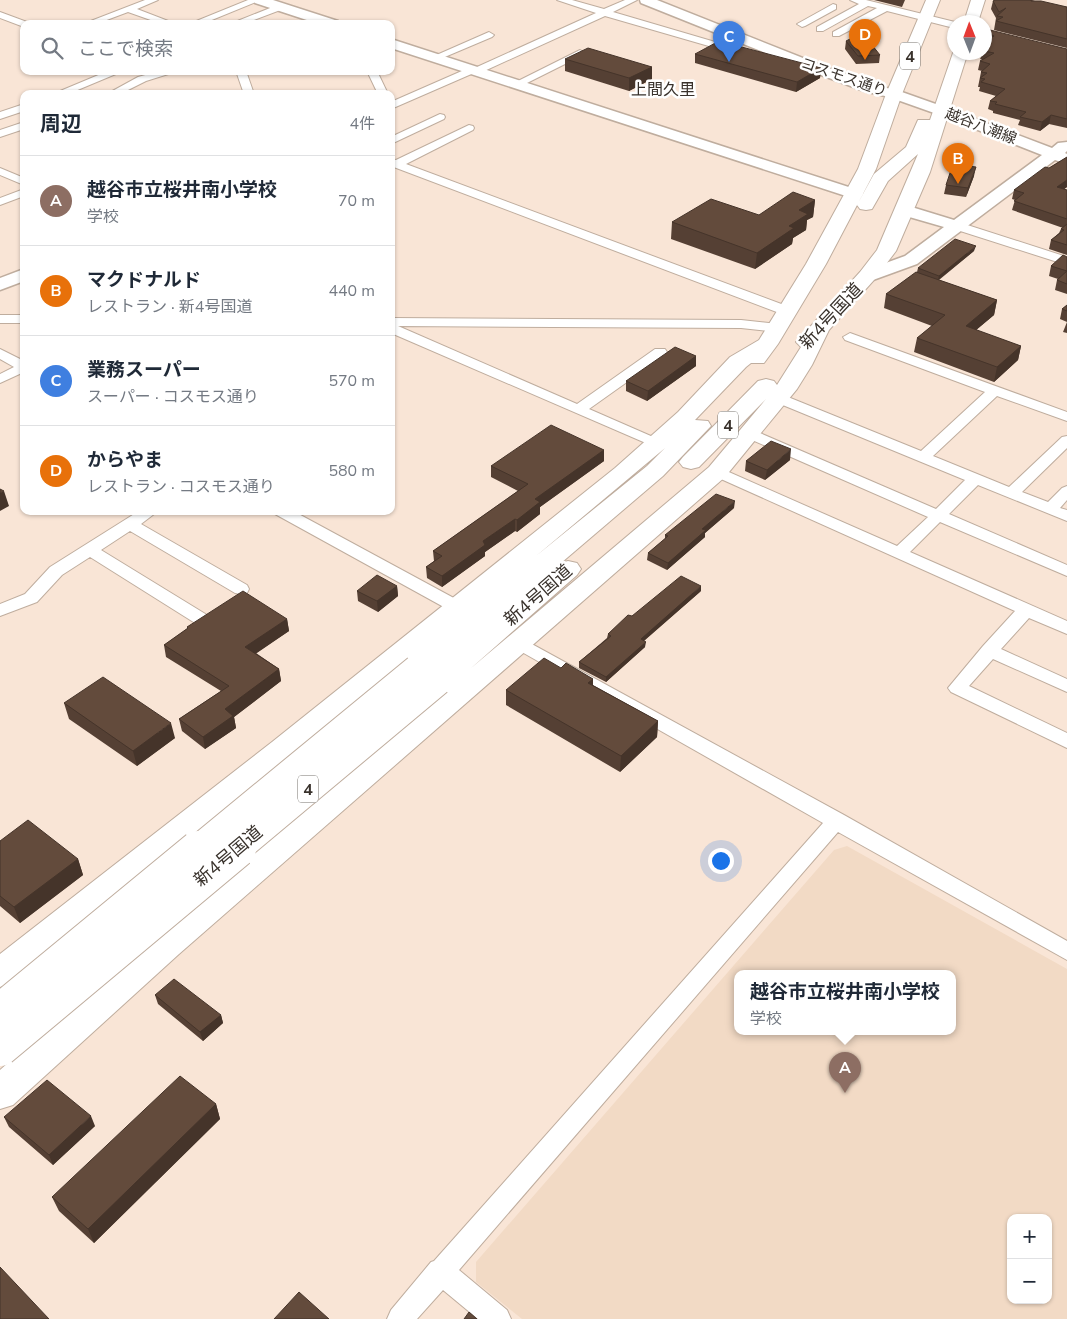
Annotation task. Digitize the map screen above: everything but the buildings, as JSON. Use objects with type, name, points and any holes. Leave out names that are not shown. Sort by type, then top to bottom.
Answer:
[{"type":"highway","name":"新4号国道","points":[[0,1048],[428,675],[656,471],[701,425],[777,328],[826,247],[855,194],[867,170],[894,94],[932,0]]},
{"type":"highway","points":[[973,15],[978,0]]},
{"type":"highway","name":"新4号国道","points":[[0,1012],[673,480],[752,402],[867,276],[886,251],[905,210],[942,111],[958,60]]},
{"type":"highway","points":[[826,247],[847,233],[880,178],[914,149],[924,122],[929,116],[942,111]]},
{"type":"highway","points":[[0,972],[282,750],[623,473],[686,417],[738,362],[777,328]]},
{"type":"highway","points":[[0,1092],[102,1001],[717,472],[778,398],[814,346],[818,329]]},
{"type":"street","points":[[99,20],[153,0]]},
{"type":"street","points":[[204,20],[256,0]]},
{"type":"street","points":[[260,0],[285,6],[322,20]]},
{"type":"street","points":[[562,0],[747,54]]},
{"type":"street","points":[[395,104],[632,0]]},
{"type":"street","name":"コスモス通り","points":[[646,0],[722,32],[835,75],[870,88],[894,94]]},
{"type":"street","name":"コスモス通り","points":[[663,0],[872,80],[894,94]]},
{"type":"street","points":[[855,0],[947,23]]},
{"type":"street","points":[[820,29],[867,3]]},
{"type":"street","points":[[802,24],[840,4]]},
{"type":"street","points":[[245,20],[285,6]]},
{"type":"street","points":[[262,20],[285,6]]},
{"type":"street","points":[[836,34],[885,8]]},
{"type":"street","points":[[128,9],[160,20]]},
{"type":"street","points":[[0,15],[20,22]]},
{"type":"street","points":[[437,57],[489,35]]},
{"type":"street","points":[[395,43],[855,194]]},
{"type":"street","points":[[518,84],[580,53]]},
{"type":"street","points":[[68,90],[108,75]]},
{"type":"street","points":[[122,90],[142,79],[158,75]]},
{"type":"street","points":[[243,75],[248,90]]},
{"type":"street","points":[[374,75],[382,90]]},
{"type":"street","name":"越谷八潮線","points":[[894,94],[1063,152]]},
{"type":"street","points":[[0,116],[20,108]]},
{"type":"street","points":[[395,140],[440,118]]},
{"type":"street","points":[[0,134],[20,126]]},
{"type":"street","points":[[395,163],[469,128]]},
{"type":"street","points":[[867,276],[911,260],[1063,152]]},
{"type":"street","points":[[395,163],[777,328]]},
{"type":"street","points":[[0,171],[20,180]]},
{"type":"street","points":[[0,202],[20,194]]},
{"type":"street","points":[[905,210],[1067,261]]},
{"type":"street","points":[[0,285],[20,276]]},
{"type":"street","points":[[0,319],[20,319]]},
{"type":"street","points":[[395,322],[741,324],[777,328]]},
{"type":"street","points":[[395,330],[655,443]]},
{"type":"street","points":[[850,337],[1067,417]]},
{"type":"street","points":[[578,410],[660,352]]},
{"type":"street","points":[[0,353],[20,365]]},
{"type":"street","points":[[0,379],[20,369]]},
{"type":"street","points":[[923,458],[995,390]]},
{"type":"street","points":[[778,398],[1067,516]]},
{"type":"street","points":[[748,433],[1067,571]]},
{"type":"street","points":[[1011,494],[1067,440]]},
{"type":"street","points":[[717,472],[1067,628]]},
{"type":"street","points":[[900,553],[975,479]]},
{"type":"street","points":[[1050,509],[1067,491]]},
{"type":"street","points":[[0,610],[31,598],[56,571],[144,515]]},
{"type":"street","points":[[289,515],[457,607]]},
{"type":"street","points":[[130,524],[241,589]]},
{"type":"street","points":[[90,550],[201,619]]},
{"type":"street","points":[[1026,610],[957,688],[1067,741]]},
{"type":"street","points":[[519,643],[837,820],[1067,951]]},
{"type":"street","points":[[989,650],[1067,686]]},
{"type":"street","points":[[282,750],[345,792]]},
{"type":"street","points":[[400,1319],[837,820]]},
{"type":"street","points":[[34,946],[102,1001]]},
{"type":"street","points":[[440,1272],[498,1319]]},
{"type":"shaded area","points":[[847,846],[1067,969],[1067,1319],[522,1319],[476,1282],[476,1262],[834,850]]},
{"type":"place","name":"からやま","points":[[865,60]]},
{"type":"place","name":"業務スーパー","points":[[729,62]]},
{"type":"place","name":"マクドナルド","points":[[958,184]]},
{"type":"place","name":"越谷市立桜井南小学校","points":[[845,1093]]},
{"type":"district","name":"上間久里","points":[[663,89]]}]
